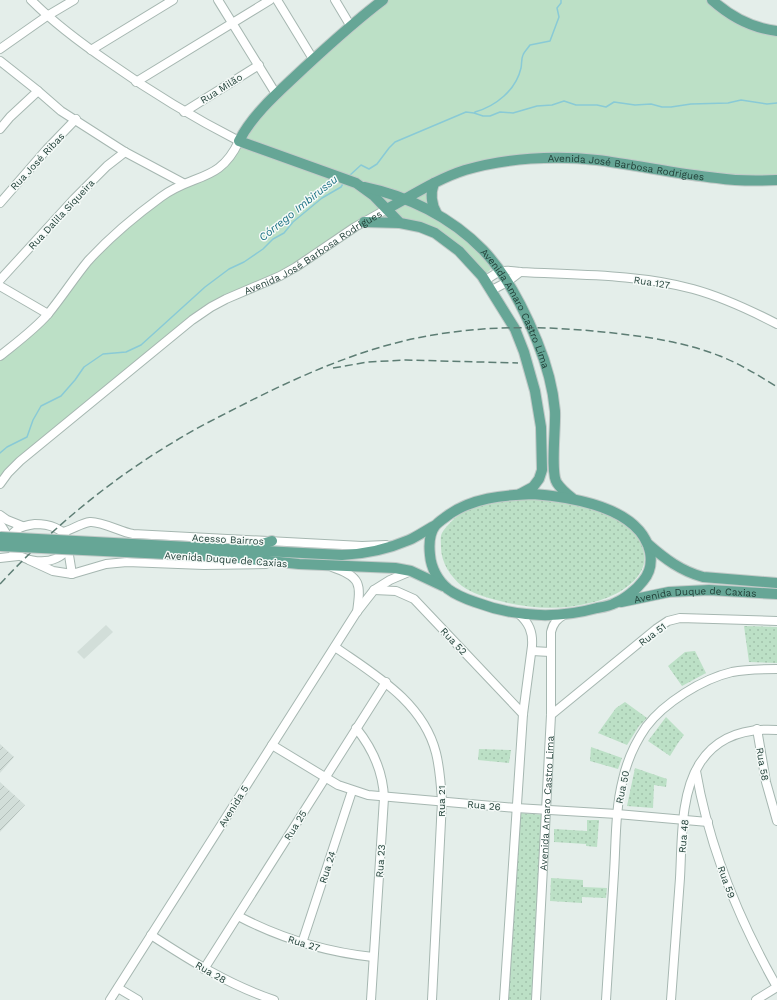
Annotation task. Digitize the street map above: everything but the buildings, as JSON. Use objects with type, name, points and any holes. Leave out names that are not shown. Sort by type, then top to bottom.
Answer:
[{"type":"main road","points":[[239,141],[253,118],[276,94],[350,25],[383,0]]},
{"type":"main road","points":[[712,0],[723,10],[749,25],[763,30],[777,31]]},
{"type":"main road","name":"Avenida Amaro Castro Lima","points":[[239,141],[359,184],[406,198],[452,224],[483,250],[500,271],[524,311],[542,355],[549,377],[555,412],[556,434],[553,470],[555,480],[564,492],[572,498]]},
{"type":"main road","name":"Avenida José Barbosa Rodrigues","points":[[387,209],[434,182],[464,171],[481,166],[542,158],[595,160],[745,181],[777,180]]},
{"type":"main road","points":[[434,182],[431,191],[431,200],[436,214]]},
{"type":"main road","name":"Avenida Amaro Castro Lima","points":[[359,184],[374,196],[400,223],[435,233],[459,251],[486,280],[515,328],[524,352],[535,391],[541,427],[542,470],[539,479],[533,487],[520,494]]},
{"type":"main road","points":[[364,222],[400,223]]},
{"type":"main road","name":"Avenida Duque de Caxias","points":[[227,553],[242,550],[342,555],[370,552],[410,539],[434,526],[456,509],[481,500],[520,494],[559,496],[585,501],[619,515],[638,530],[648,544],[672,564],[692,574],[703,578],[777,583]]},
{"type":"main road","points":[[434,526],[430,542],[430,560],[440,581],[448,589]]},
{"type":"main road","points":[[242,550],[272,541]]},
{"type":"main road","name":"Avenida Duque de Caxias","points":[[4,542],[227,553],[299,564],[395,568],[412,571],[466,599],[519,614],[566,614],[591,610],[669,592],[701,590],[777,594]]},
{"type":"main road","points":[[615,604],[638,586],[646,577],[651,562],[648,544]]},
{"type":"street","name":"Avenida Amaro Castro Lima","points":[[31,0],[47,16],[136,82],[184,112],[239,141]]},
{"type":"street","points":[[0,49],[47,16],[74,0]]},
{"type":"street","points":[[91,50],[173,0]]},
{"type":"street","points":[[218,0],[276,94]]},
{"type":"street","points":[[136,82],[270,0]]},
{"type":"street","points":[[277,0],[313,60]]},
{"type":"street","points":[[335,0],[350,25]]},
{"type":"street","points":[[0,61],[61,111],[76,119],[125,152],[183,183]]},
{"type":"street","name":"Rua Milão","points":[[184,112],[258,65]]},
{"type":"street","points":[[0,129],[10,117],[38,91]]},
{"type":"street","name":"Rua José Ribas","points":[[0,203],[47,149],[76,119]]},
{"type":"street","points":[[0,356],[35,327],[48,314],[88,262],[106,244],[168,191],[183,183],[203,177],[221,167],[228,161],[239,141]]},
{"type":"street","name":"Rua Dalila Siqueira","points":[[0,280],[74,199],[107,166],[125,152]]},
{"type":"street","name":"Avenida José Barbosa Rodrigues","points":[[0,484],[20,461],[192,320],[226,299],[280,276],[296,267],[364,222],[387,209]]},
{"type":"street","name":"Rua 127","points":[[500,271],[505,270],[629,278],[668,284],[711,295],[746,309],[777,324]]},
{"type":"street","points":[[486,280],[500,271]]},
{"type":"street","points":[[492,290],[507,282],[520,272]]},
{"type":"street","points":[[0,286],[48,314]]},
{"type":"street","points":[[0,515],[7,520],[22,526]]},
{"type":"street","name":"Acesso Bairros","points":[[63,532],[91,522],[133,534],[362,546],[396,544]]},
{"type":"street","points":[[0,524],[4,542],[0,557],[18,556],[53,571],[72,574],[106,564],[127,562],[204,565],[299,564]]},
{"type":"street","points":[[4,542],[22,526],[43,524],[63,532],[67,536],[69,545],[68,549],[72,574]]},
{"type":"street","points":[[4,542],[18,556]]},
{"type":"street","points":[[29,560],[44,561],[52,559],[62,555],[68,549]]},
{"type":"street","name":"Avenida 5","points":[[322,564],[350,574],[356,580],[359,586],[356,612]]},
{"type":"street","name":"Avenida 5","points":[[111,1000],[356,612],[374,590],[390,580],[412,571]]},
{"type":"street","name":"Rua 52","points":[[374,590],[396,591],[414,599],[523,714]]},
{"type":"street","points":[[504,1000],[523,714],[533,637],[526,620],[519,614]]},
{"type":"street","name":"Avenida Amaro Castro Lima","points":[[536,1000],[551,715],[550,632],[556,620],[566,614]]},
{"type":"street","name":"Rua 51","points":[[551,715],[656,629],[668,621],[680,618],[777,621]]},
{"type":"street","name":"Rua 21","points":[[334,647],[386,682],[414,710],[431,739],[439,768],[442,801],[432,1000]]},
{"type":"street","points":[[532,651],[550,652]]},
{"type":"street","name":"Rua 50","points":[[606,1000],[617,814],[623,780],[628,762],[636,744],[647,726],[662,711],[679,697],[696,687],[714,678],[731,673],[750,670],[777,669]]},
{"type":"street","name":"Rua 25","points":[[204,969],[386,682]]},
{"type":"street","name":"Rua 23","points":[[356,728],[371,749],[377,761],[381,775],[384,798],[371,1000]]},
{"type":"street","name":"Rua 58","points":[[757,729],[766,782],[777,821]]},
{"type":"street","name":"Rua 48","points":[[671,1000],[684,821],[688,791],[696,770],[710,751],[727,738],[747,730],[777,730]]},
{"type":"street","name":"Rua 26","points":[[272,745],[325,778],[352,791],[384,798],[442,801],[708,822]]},
{"type":"street","name":"Rua 59","points":[[696,770],[708,822],[724,874],[754,944],[777,988]]},
{"type":"street","name":"Rua 24","points":[[302,943],[352,791]]},
{"type":"street","name":"Rua 27","points":[[238,916],[252,924],[302,943],[336,952],[373,957]]},
{"type":"street","name":"Rua 28","points":[[151,935],[204,969],[230,983],[274,1000]]},
{"type":"street","points":[[118,988],[138,1000]]},
{"type":"street","points":[[756,1000],[777,988]]},
{"type":"shaded area","points":[[106,625],[113,632],[84,659],[77,652]]},
{"type":"shaded area","points":[[0,744],[14,757],[0,773]]},
{"type":"shaded area","points":[[0,782],[25,805],[0,832]]},
{"type":"green space","points":[[380,0],[714,0],[723,9],[777,32],[777,176],[720,175],[621,160],[499,160],[408,195],[382,187],[361,183],[246,142],[245,131]]},
{"type":"green space","points":[[238,144],[407,200],[434,185],[439,218],[464,236],[493,267],[486,274],[431,227],[362,224],[324,249],[224,302],[190,323],[0,483],[0,357],[33,330],[86,264],[166,194],[210,176]]},
{"type":"green space","points":[[535,498],[586,506],[621,521],[634,533],[643,548],[645,556],[644,565],[640,573],[626,588],[607,598],[582,605],[557,608],[533,607],[508,603],[478,594],[462,586],[447,569],[441,553],[442,533],[446,528],[458,515],[478,506],[501,501]]},
{"type":"green space","points":[[744,626],[777,627],[777,663],[749,662]]},
{"type":"green space","points":[[695,651],[706,673],[682,686],[668,666],[685,652]]},
{"type":"green space","points":[[625,702],[647,718],[639,726],[627,745],[598,733],[616,708]]},
{"type":"green space","points":[[666,717],[684,735],[670,756],[648,741]]},
{"type":"green space","points":[[591,747],[622,758],[618,769],[590,761]]},
{"type":"green space","points":[[479,749],[511,750],[509,763],[478,760]]},
{"type":"green space","points":[[635,768],[667,779],[666,787],[654,785],[653,808],[627,806]]},
{"type":"green space","points":[[520,813],[545,815],[534,1000],[505,1000]]},
{"type":"green space","points":[[587,820],[599,820],[597,847],[586,846],[586,844],[554,842],[554,829],[587,831]]},
{"type":"green space","points":[[551,878],[583,880],[583,887],[607,888],[606,898],[582,897],[582,903],[550,901]]},
{"type":"waterway","points":[[475,112],[490,106],[510,90],[518,76],[522,58],[530,45],[550,41],[559,17],[557,8],[561,3],[561,0]]},
{"type":"waterway","name":"Córrego Imbirussu","points":[[349,176],[361,165],[369,169],[377,164],[395,142],[466,112],[490,116],[500,112],[513,113],[537,106],[552,105],[564,101],[576,105],[597,105],[606,107],[614,102],[635,105],[651,104],[662,107],[691,104],[728,103],[741,100],[767,104],[777,103]]},
{"type":"waterway","name":"Córrego Imbirussu","points":[[0,453],[7,447],[27,437],[33,420],[41,406],[61,396],[84,367],[103,354],[126,352],[141,345],[205,287],[229,269],[244,262],[263,249],[273,239],[284,233],[293,222],[322,198],[341,187],[344,182]]},
{"type":"railway","points":[[0,584],[40,543],[83,506],[129,471],[197,428],[258,397],[321,368],[365,352],[410,339],[453,332],[493,328],[573,329],[641,336],[704,350],[735,363],[777,387]]},
{"type":"railway","points":[[333,368],[368,362],[406,360],[518,363]]}]
